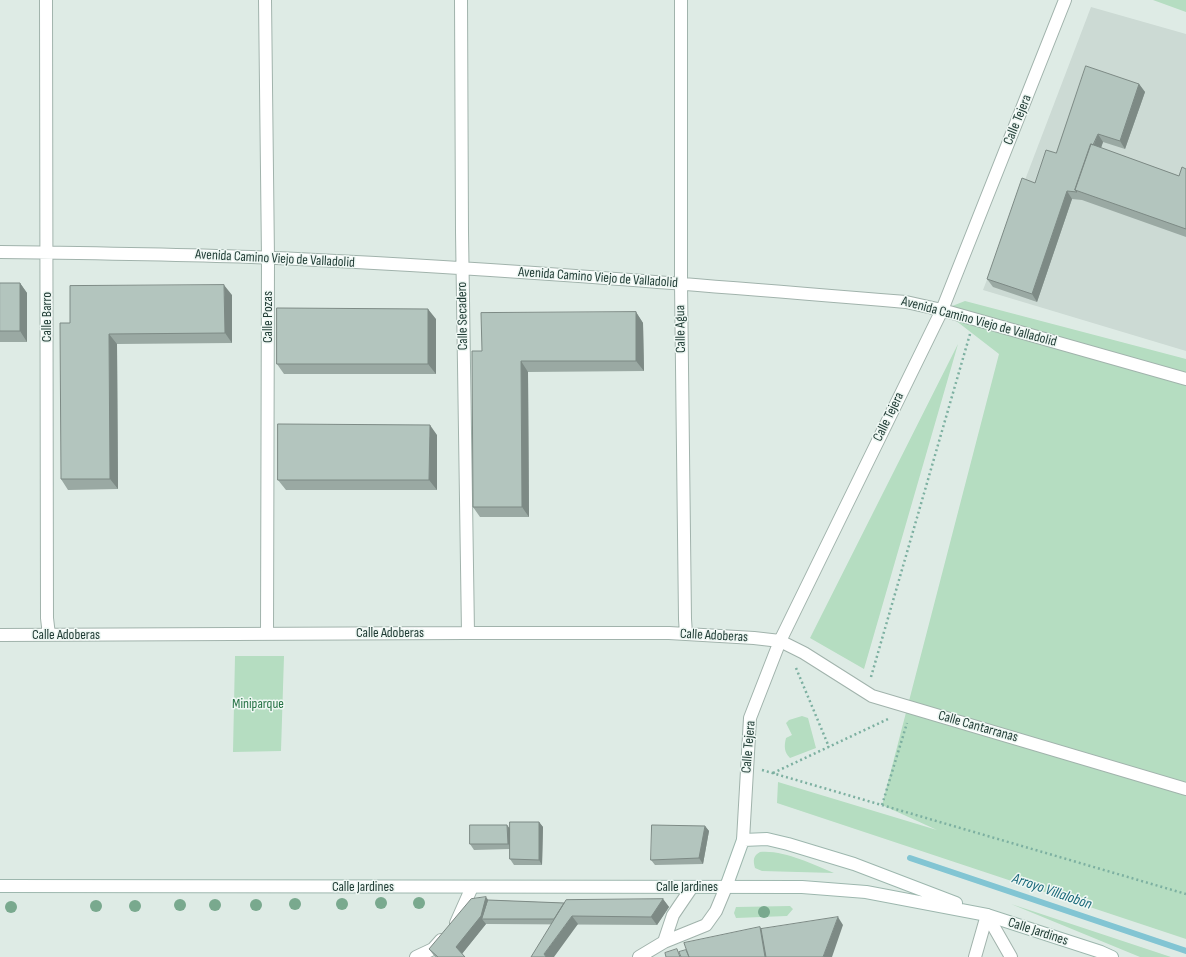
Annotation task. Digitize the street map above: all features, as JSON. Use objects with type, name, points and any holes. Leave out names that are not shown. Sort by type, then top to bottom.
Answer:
[{"type":"street","name":"Calle Barro","points":[[46,0],[47,618],[49,635]]},
{"type":"street","name":"Calle Pozas","points":[[265,0],[268,258],[267,633]]},
{"type":"street","name":"Calle Secadero","points":[[461,0],[462,268],[468,633]]},
{"type":"street","name":"Calle Agua","points":[[681,0],[681,283],[686,634]]},
{"type":"street","name":"Calle Tejera","points":[[743,840],[750,718],[780,641],[942,310],[1066,0]]},
{"type":"street","name":"Avenida Camino Viejo de Valladolid","points":[[0,252],[156,254],[462,268],[681,283],[906,302],[975,319],[1186,379]]},
{"type":"street","name":"Calle Adoberas","points":[[0,635],[267,633],[686,634],[780,641]]},
{"type":"street","name":"Calle Cantarranas","points":[[780,641],[804,653],[872,696],[1186,789]]},
{"type":"street","name":"Calle Jardines","points":[[726,887],[743,840],[767,839],[854,864],[987,915],[1101,952],[1112,957]]},
{"type":"street","name":"Calle Jardines","points":[[0,886],[802,887],[866,892],[987,915],[1011,957]]},
{"type":"street","points":[[416,957],[433,950],[457,922],[472,887]]},
{"type":"street","points":[[664,942],[673,915],[692,887]]},
{"type":"street","points":[[640,957],[664,942],[706,925],[716,911],[726,887]]},
{"type":"street","points":[[975,957],[987,915]]},
{"type":"path","points":[[867,692],[975,319]]},
{"type":"path","points":[[804,653],[796,668],[829,747]]},
{"type":"path","points":[[773,773],[912,708]]},
{"type":"path","points":[[882,805],[912,708]]},
{"type":"path","points":[[747,765],[1186,894]]},
{"type":"shaded area","points":[[1091,7],[1186,34],[1186,351],[983,290]]},
{"type":"green space","points":[[1153,0],[1186,0],[1186,12]]},
{"type":"green space","points":[[965,301],[1186,359],[1186,939],[777,803],[778,782],[937,830],[882,805],[999,354],[942,310]]},
{"type":"green space","points":[[958,344],[864,669],[810,638]]},
{"type":"green space","name":"Miniparque","points":[[235,656],[284,656],[281,751],[233,752]]},
{"type":"green space","points":[[802,716],[808,718],[816,748],[790,758],[785,749],[785,744],[786,738],[792,735],[786,723],[789,720]]},
{"type":"green space","points":[[760,852],[788,855],[834,873],[762,871],[755,868],[754,863],[754,858]]},
{"type":"green space","points":[[1011,904],[1171,957],[1140,957]]},
{"type":"green space","points":[[790,906],[793,909],[787,916],[736,918],[734,913],[736,907]]},
{"type":"building","points":[[1086,66],[1139,84],[1120,141],[1098,134],[1093,145],[1091,144],[1075,190],[1077,192],[1067,191],[1032,294],[987,279],[1022,178],[1035,183],[1046,150],[1056,153]]},
{"type":"building","points":[[1091,144],[1179,176],[1182,167],[1186,169],[1186,229],[1075,190]]},
{"type":"building","points":[[0,283],[20,283],[20,331],[0,331]]},
{"type":"building","points":[[224,285],[225,333],[109,334],[110,479],[61,479],[60,323],[70,323],[70,286]]},
{"type":"building","points":[[277,308],[428,309],[428,364],[277,364]]},
{"type":"building","points":[[636,312],[636,361],[521,361],[522,507],[473,507],[472,351],[482,351],[481,313]]},
{"type":"building","points":[[278,424],[430,425],[429,480],[278,480]]},
{"type":"building","points":[[510,822],[539,822],[539,860],[510,859]]},
{"type":"building","points":[[470,825],[507,825],[508,844],[470,844]]},
{"type":"building","points":[[652,825],[705,826],[699,858],[651,860]]},
{"type":"building","points":[[486,897],[481,916],[456,947],[465,957],[438,957],[429,949],[471,899]]},
{"type":"building","points":[[663,899],[651,917],[572,916],[544,954],[546,957],[531,957],[566,900]]},
{"type":"building","points":[[488,900],[564,903],[554,919],[482,919]]},
{"type":"building","points":[[838,917],[823,957],[766,957],[761,929]]},
{"type":"building","points":[[760,927],[765,957],[689,957],[684,943]]},
{"type":"building","points":[[677,949],[680,957],[666,957],[665,953]]},
{"type":"building","points":[[686,950],[689,957],[681,957],[679,952]]},
{"type":"waterway","name":"Arroyo Villalobón","points":[[910,858],[1186,951]]}]
